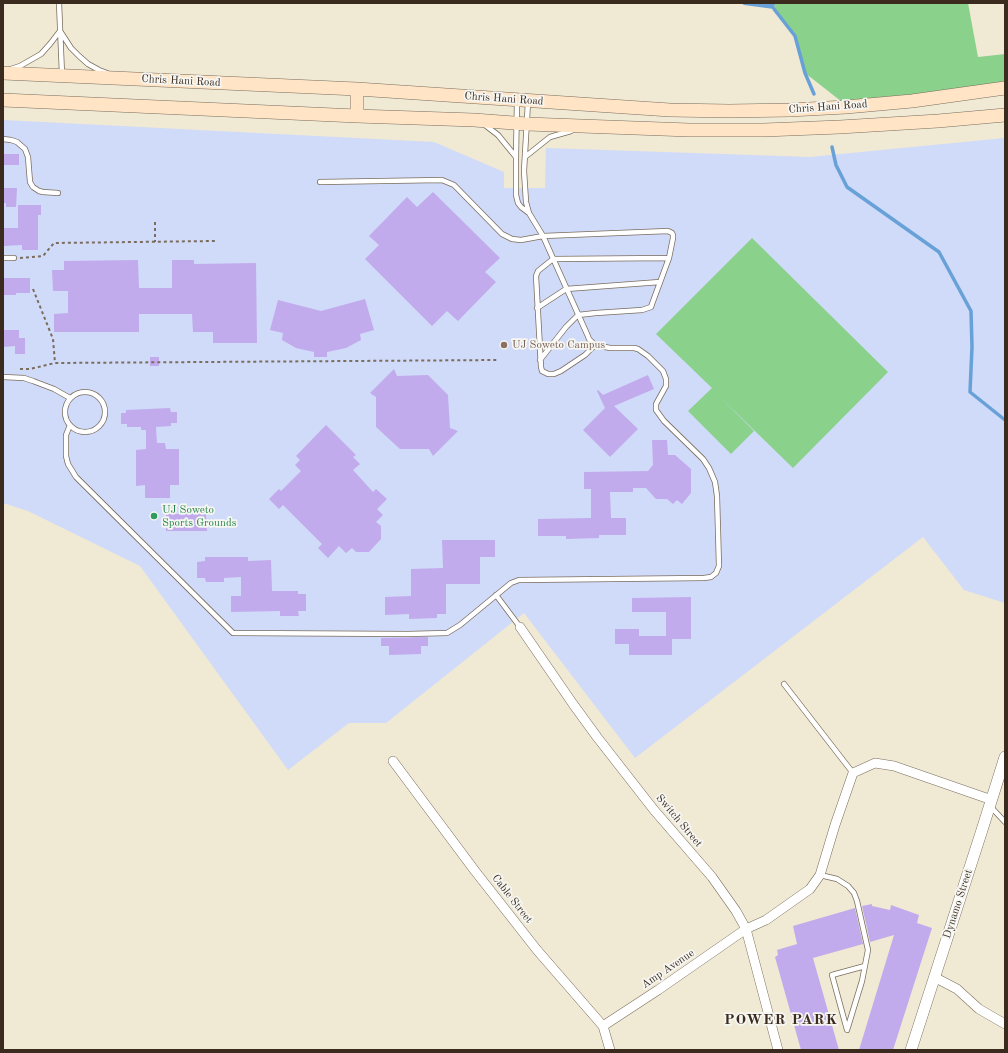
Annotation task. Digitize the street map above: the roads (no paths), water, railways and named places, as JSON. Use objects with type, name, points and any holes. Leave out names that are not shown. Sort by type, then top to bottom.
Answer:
[{"type":"main road","name":"Chris Hani Road","points":[[3,72],[357,89],[670,110],[729,111],[846,107],[912,101],[1005,88]]},
{"type":"main road","points":[[357,89],[357,116]]},
{"type":"main road","name":"Chris Hani Road","points":[[3,100],[689,130],[764,130],[879,125],[1005,114]]},
{"type":"street","name":"Switch Street","points":[[520,628],[597,737],[654,810],[712,877],[736,911],[746,929],[778,1050]]},
{"type":"street","name":"Dynamo Street","points":[[911,1050],[1005,757]]},
{"type":"street","name":"Cable Street","points":[[393,761],[475,871],[537,950],[603,1026],[610,1050]]},
{"type":"street","points":[[820,875],[853,773],[875,763],[894,766],[991,803]]},
{"type":"street","name":"Amp Avenue","points":[[603,1026],[746,929],[766,920],[810,889],[820,875]]},
{"type":"street","points":[[934,977],[957,989],[979,1009],[1005,1024]]},
{"type":"lane","points":[[59,3],[62,76]]},
{"type":"lane","points":[[3,72],[20,66],[41,54],[60,30]]},
{"type":"lane","points":[[60,30],[71,48],[88,64],[99,70],[122,78]]},
{"type":"lane","points":[[523,100],[522,123],[516,157],[517,199],[521,207],[529,213]]},
{"type":"lane","points":[[70,425],[66,435],[66,456],[68,464],[76,477],[233,633],[447,633],[460,625],[511,583],[518,580],[711,577],[716,573],[719,566],[717,496],[715,482],[703,459],[664,421],[656,410],[656,404],[666,386],[665,376],[657,364],[638,349],[610,348],[595,345],[589,339],[543,236],[529,213],[526,202],[524,171],[525,157],[522,123],[523,100]]},
{"type":"lane","points":[[474,120],[485,125],[494,132],[516,157]]},
{"type":"lane","points":[[525,157],[550,137],[594,127]]},
{"type":"lane","points":[[3,139],[17,142],[25,149],[28,157],[30,182],[33,188],[43,192],[58,193]]},
{"type":"lane","points":[[320,182],[442,180],[454,185],[502,234],[512,239],[522,240],[543,236],[668,231],[673,235],[669,258],[650,307],[642,310],[596,313],[578,316],[566,327],[540,360]]},
{"type":"lane","points":[[3,258],[14,258]]},
{"type":"lane","points":[[595,345],[585,355],[561,371],[554,374],[548,374],[542,371],[537,308],[536,276],[538,271],[553,259],[669,258]]},
{"type":"lane","points":[[537,308],[566,289],[660,282]]},
{"type":"lane","points":[[3,377],[24,378],[54,389],[70,398]]},
{"type":"lane","points":[[82,392],[88,392],[100,398],[104,403],[105,416],[98,428],[85,432],[70,425],[65,410],[70,398],[82,392]]},
{"type":"lane","points":[[496,595],[520,628]]},
{"type":"lane","points":[[784,684],[853,773]]},
{"type":"lane","points":[[991,803],[1005,822]]},
{"type":"lane","points":[[820,875],[837,879],[848,886],[854,893],[868,950],[865,966],[862,981],[847,1030],[832,975],[865,966]]},
{"type":"water","points":[[741,3],[775,3],[774,9],[744,5]]},
{"type":"waterway","points":[[774,9],[795,36],[805,73],[814,94]]},
{"type":"waterway","points":[[832,147],[836,165],[847,187],[939,252],[971,311],[972,347],[970,392],[1005,420]]},
{"type":"place","name":"UJ Soweto Campus","points":[[504,345]]},
{"type":"place","name":"UJ Soweto Sports Grounds","points":[[154,516]]},
{"type":"district","name":"POWER PARK","points":[[781,1020]]}]
